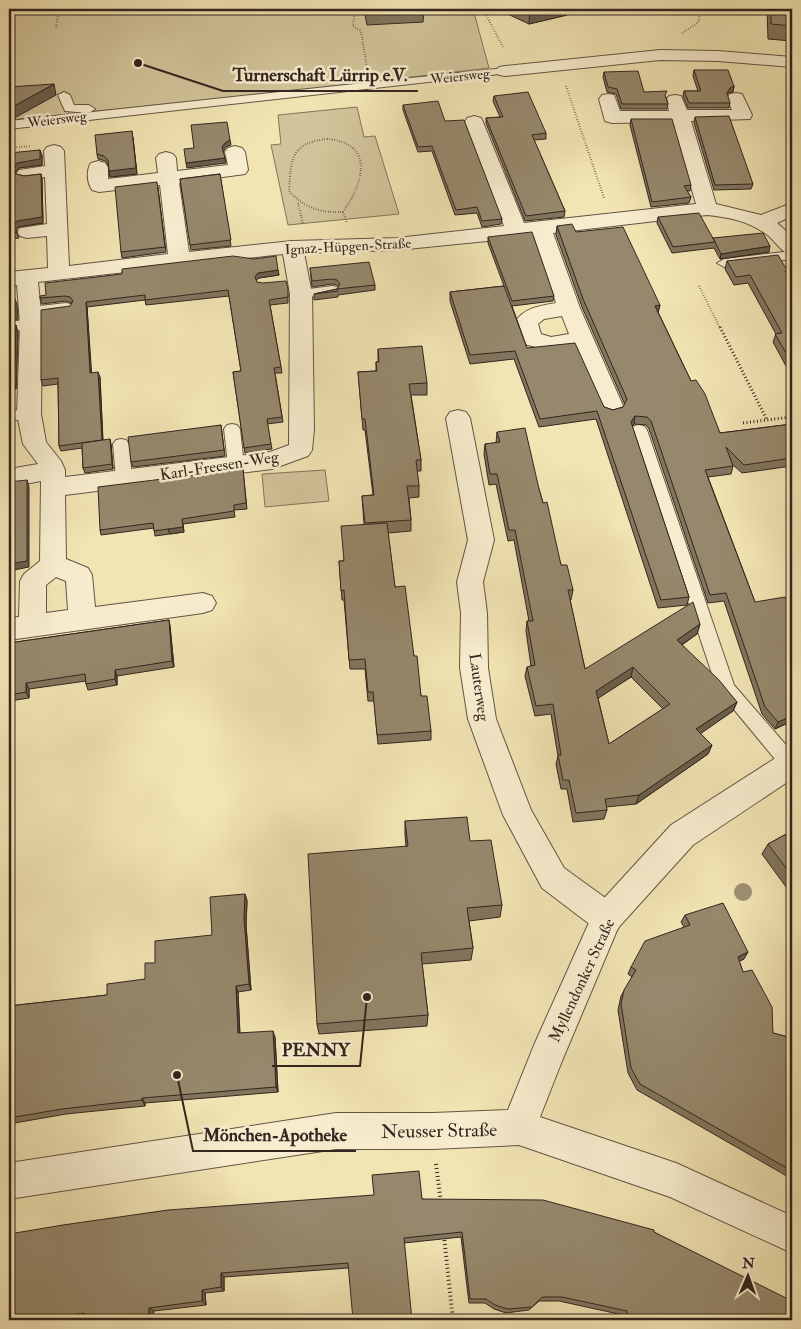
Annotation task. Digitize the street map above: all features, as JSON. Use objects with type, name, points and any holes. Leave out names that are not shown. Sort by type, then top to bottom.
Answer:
[{"type":"street","name":"Weiersweg","points":[[505,71],[660,54],[718,56],[792,62]]},
{"type":"street","points":[[674,98],[707,209]]},
{"type":"street","points":[[608,100],[612,117],[743,115],[736,98]]},
{"type":"street","points":[[474,122],[517,232]]},
{"type":"street","points":[[98,167],[98,186],[238,170],[235,152]]},
{"type":"street","points":[[166,158],[180,259]]},
{"type":"street","points":[[26,174],[55,161],[59,273]]},
{"type":"street","name":"Ignaz-Hüpgen-Straße","points":[[18,279],[292,247],[397,244],[517,232],[707,209],[734,212],[761,222],[784,236],[792,248]]},
{"type":"street","points":[[761,222],[792,209]]},
{"type":"street","points":[[27,232],[57,229]]},
{"type":"street","points":[[541,229],[568,308],[612,408]]},
{"type":"street","name":"Karl-Freesen-Weg","points":[[9,478],[124,479],[272,460],[300,450],[302,429],[292,247]]},
{"type":"street","points":[[18,279],[23,321],[19,415],[35,444],[49,461],[53,479],[53,565]]},
{"type":"street","points":[[568,308],[538,313],[526,322],[532,339],[551,344],[583,340]]},
{"type":"street","name":"Lauterweg","points":[[458,418],[481,540],[470,582],[474,613],[474,668],[482,719],[518,815],[553,878],[607,918]]},
{"type":"street","points":[[53,565],[79,575],[82,618]]},
{"type":"street","points":[[53,565],[33,581],[21,627],[203,603]]},
{"type":"street","name":"Myllendonker Straße","points":[[519,1127],[546,1057],[607,918],[682,835],[791,764]]},
{"type":"street","name":"Neusser Straße","points":[[9,1181],[336,1131],[433,1131],[519,1127],[676,1181],[792,1235]]},
{"type":"lane","name":"Weiersweg","points":[[9,125],[505,71]]},
{"type":"lane","points":[[64,95],[69,109],[112,108],[118,112]]},
{"type":"lane","points":[[724,263],[792,255]]},
{"type":"lane","points":[[293,285],[332,290]]},
{"type":"lane","points":[[23,321],[66,306]]},
{"type":"lane","points":[[232,430],[236,464]]},
{"type":"lane","points":[[639,430],[726,689],[791,764]]},
{"type":"lane","points":[[122,444],[124,479]]},
{"type":"path","points":[[56,27],[59,9]]},
{"type":"path","points":[[483,9],[503,47]]},
{"type":"path","points":[[679,34],[698,23],[701,9]]},
{"type":"path","points":[[313,12],[355,10],[353,26],[361,32],[369,86]]},
{"type":"path","points":[[560,66],[612,220]]},
{"type":"path","points":[[324,139],[336,139],[351,144],[360,157],[361,177],[356,195],[343,212],[331,213],[298,203],[289,191],[294,154],[304,144],[324,139]]},
{"type":"path","points":[[343,212],[354,245]]},
{"type":"path","points":[[699,286],[767,420]]},
{"type":"path","points":[[743,423],[791,417],[792,419]]},
{"type":"path","points":[[433,1131],[441,1207]]},
{"type":"path","points":[[443,1226],[454,1320]]},
{"type":"shaded area","points":[[9,9],[473,9],[489,68],[267,94],[9,120]]},
{"type":"shaded area","points":[[357,107],[364,137],[375,136],[399,214],[288,225],[271,145],[281,144],[278,115]]},
{"type":"shaded area","points":[[325,470],[329,501],[265,507],[262,474]]},
{"type":"building","points":[[366,9],[424,9],[366,12]]},
{"type":"building","points":[[771,9],[792,9],[792,26],[771,24]]},
{"type":"building","points":[[694,70],[728,70],[734,86],[727,93],[730,103],[689,103],[684,91],[701,91]]},
{"type":"building","points":[[638,71],[644,92],[667,91],[665,95],[668,104],[622,104],[617,89],[608,87],[604,72]]},
{"type":"building","points":[[54,84],[9,109],[9,87]]},
{"type":"building","points":[[528,92],[546,133],[532,135],[565,211],[526,216],[486,118],[503,117],[494,96]]},
{"type":"building","points":[[438,101],[445,121],[464,120],[502,219],[482,221],[477,207],[456,210],[432,146],[418,147],[403,105]]},
{"type":"building","points":[[729,116],[753,184],[715,185],[695,117]]},
{"type":"building","points":[[631,119],[672,119],[691,185],[684,186],[691,197],[652,202]]},
{"type":"building","points":[[227,122],[230,140],[222,147],[225,158],[186,163],[184,149],[194,148],[191,125]]},
{"type":"building","points":[[132,131],[136,168],[109,171],[108,160],[104,156],[97,154],[95,135]]},
{"type":"building","points":[[40,150],[40,159],[17,163],[13,169],[16,174],[24,176],[41,174],[42,217],[17,221],[13,227],[18,232],[9,233],[9,153]]},
{"type":"building","points":[[220,174],[231,240],[190,245],[180,179]]},
{"type":"building","points":[[157,182],[165,247],[121,252],[115,187]]},
{"type":"building","points":[[699,213],[715,242],[673,247],[658,217]]},
{"type":"building","points":[[572,224],[576,232],[623,227],[660,305],[655,306],[691,381],[696,380],[705,394],[720,433],[792,424],[792,458],[744,465],[726,447],[733,466],[705,470],[755,602],[785,597],[792,613],[792,716],[778,722],[765,707],[726,593],[710,595],[651,421],[647,417],[635,416],[631,422],[689,597],[661,600],[597,411],[540,419],[515,351],[470,355],[450,292],[504,286],[527,348],[575,343],[604,407],[613,410],[623,407],[627,399],[583,299],[557,226]]},
{"type":"building","points":[[532,232],[554,296],[512,301],[488,237]]},
{"type":"building","points":[[763,233],[770,246],[721,254],[713,238]]},
{"type":"building","points":[[778,255],[792,283],[792,361],[775,334],[782,333],[750,275],[736,277],[727,261]]},
{"type":"building","points":[[233,256],[254,259],[276,256],[278,270],[258,273],[255,277],[257,282],[263,283],[286,281],[288,289],[288,297],[269,300],[281,367],[274,368],[282,417],[267,419],[271,444],[244,448],[233,372],[241,371],[228,290],[145,300],[145,295],[86,302],[90,373],[98,372],[102,440],[59,446],[58,378],[41,380],[41,310],[70,306],[73,301],[70,297],[65,296],[40,298],[40,296],[46,295],[45,283],[122,274],[122,269]]},
{"type":"building","points":[[369,262],[375,285],[337,289],[340,284],[337,280],[312,281],[310,268]]},
{"type":"building","points":[[337,289],[338,291],[314,294]]},
{"type":"building","points":[[14,297],[15,312],[9,314],[9,298]]},
{"type":"building","points":[[16,325],[14,382],[9,383],[9,326]]},
{"type":"building","points":[[422,346],[427,383],[409,384],[421,460],[416,460],[419,486],[407,486],[411,520],[365,523],[362,496],[374,495],[365,419],[362,419],[358,372],[377,371],[376,362],[379,362],[378,349]]},
{"type":"building","points":[[221,425],[224,450],[131,462],[128,437]]},
{"type":"building","points":[[525,428],[543,503],[547,502],[561,565],[567,565],[573,590],[568,590],[585,669],[693,602],[700,624],[677,640],[719,680],[737,702],[696,729],[712,745],[639,795],[605,799],[607,810],[576,813],[569,780],[563,780],[558,755],[561,755],[553,704],[536,706],[527,667],[535,665],[527,621],[533,621],[515,530],[509,530],[497,474],[490,474],[485,444],[500,442],[497,432]],"holes":[[[633,667],[670,704],[609,744],[596,691]]]},
{"type":"building","points":[[110,439],[112,464],[83,468],[82,443]]},
{"type":"building","points":[[243,469],[246,503],[234,505],[234,511],[182,519],[183,527],[154,531],[153,523],[100,530],[98,487]]},
{"type":"building","points":[[27,480],[27,561],[9,564],[9,482]]},
{"type":"building","points":[[387,523],[395,587],[405,586],[414,656],[417,656],[421,696],[427,696],[431,731],[377,735],[373,692],[368,692],[365,659],[349,660],[344,590],[341,591],[339,561],[344,561],[341,526]]},
{"type":"building","points":[[169,620],[172,661],[115,670],[115,679],[86,684],[85,674],[26,683],[26,692],[9,695],[9,643]]},
{"type":"building","points":[[467,817],[470,841],[491,840],[502,905],[467,908],[473,948],[421,953],[428,1015],[317,1024],[308,854],[408,846],[405,821]]},
{"type":"building","points":[[792,831],[792,876],[768,844]]},
{"type":"building","points":[[245,894],[244,918],[249,984],[236,986],[238,1033],[273,1031],[276,1087],[142,1098],[142,1100],[62,1109],[9,1118],[9,1006],[107,995],[107,984],[145,979],[145,963],[155,963],[155,941],[212,935],[210,897]]},
{"type":"building","points":[[723,903],[748,952],[738,957],[743,972],[752,970],[772,1007],[773,1033],[792,1038],[792,1171],[640,1084],[631,1068],[621,1004],[624,990],[636,970],[631,967],[645,941],[690,925],[685,915]]},
{"type":"building","points":[[419,1171],[422,1199],[543,1200],[654,1230],[654,1232],[792,1301],[792,1320],[628,1320],[627,1311],[562,1297],[542,1297],[532,1307],[508,1309],[495,1305],[486,1299],[470,1299],[462,1232],[404,1238],[412,1320],[353,1320],[348,1263],[221,1273],[221,1287],[202,1290],[202,1301],[149,1308],[148,1320],[84,1320],[84,1313],[37,1320],[9,1320],[9,1234],[168,1210],[374,1195],[372,1175]]},
{"type":"place","name":"Turnerschaft Lürrip e.V.","points":[[138,63]]},
{"type":"place","name":"PENNY","points":[[367,997]]},
{"type":"place","name":"Mönchen-Apotheke","points":[[177,1075]]}]
